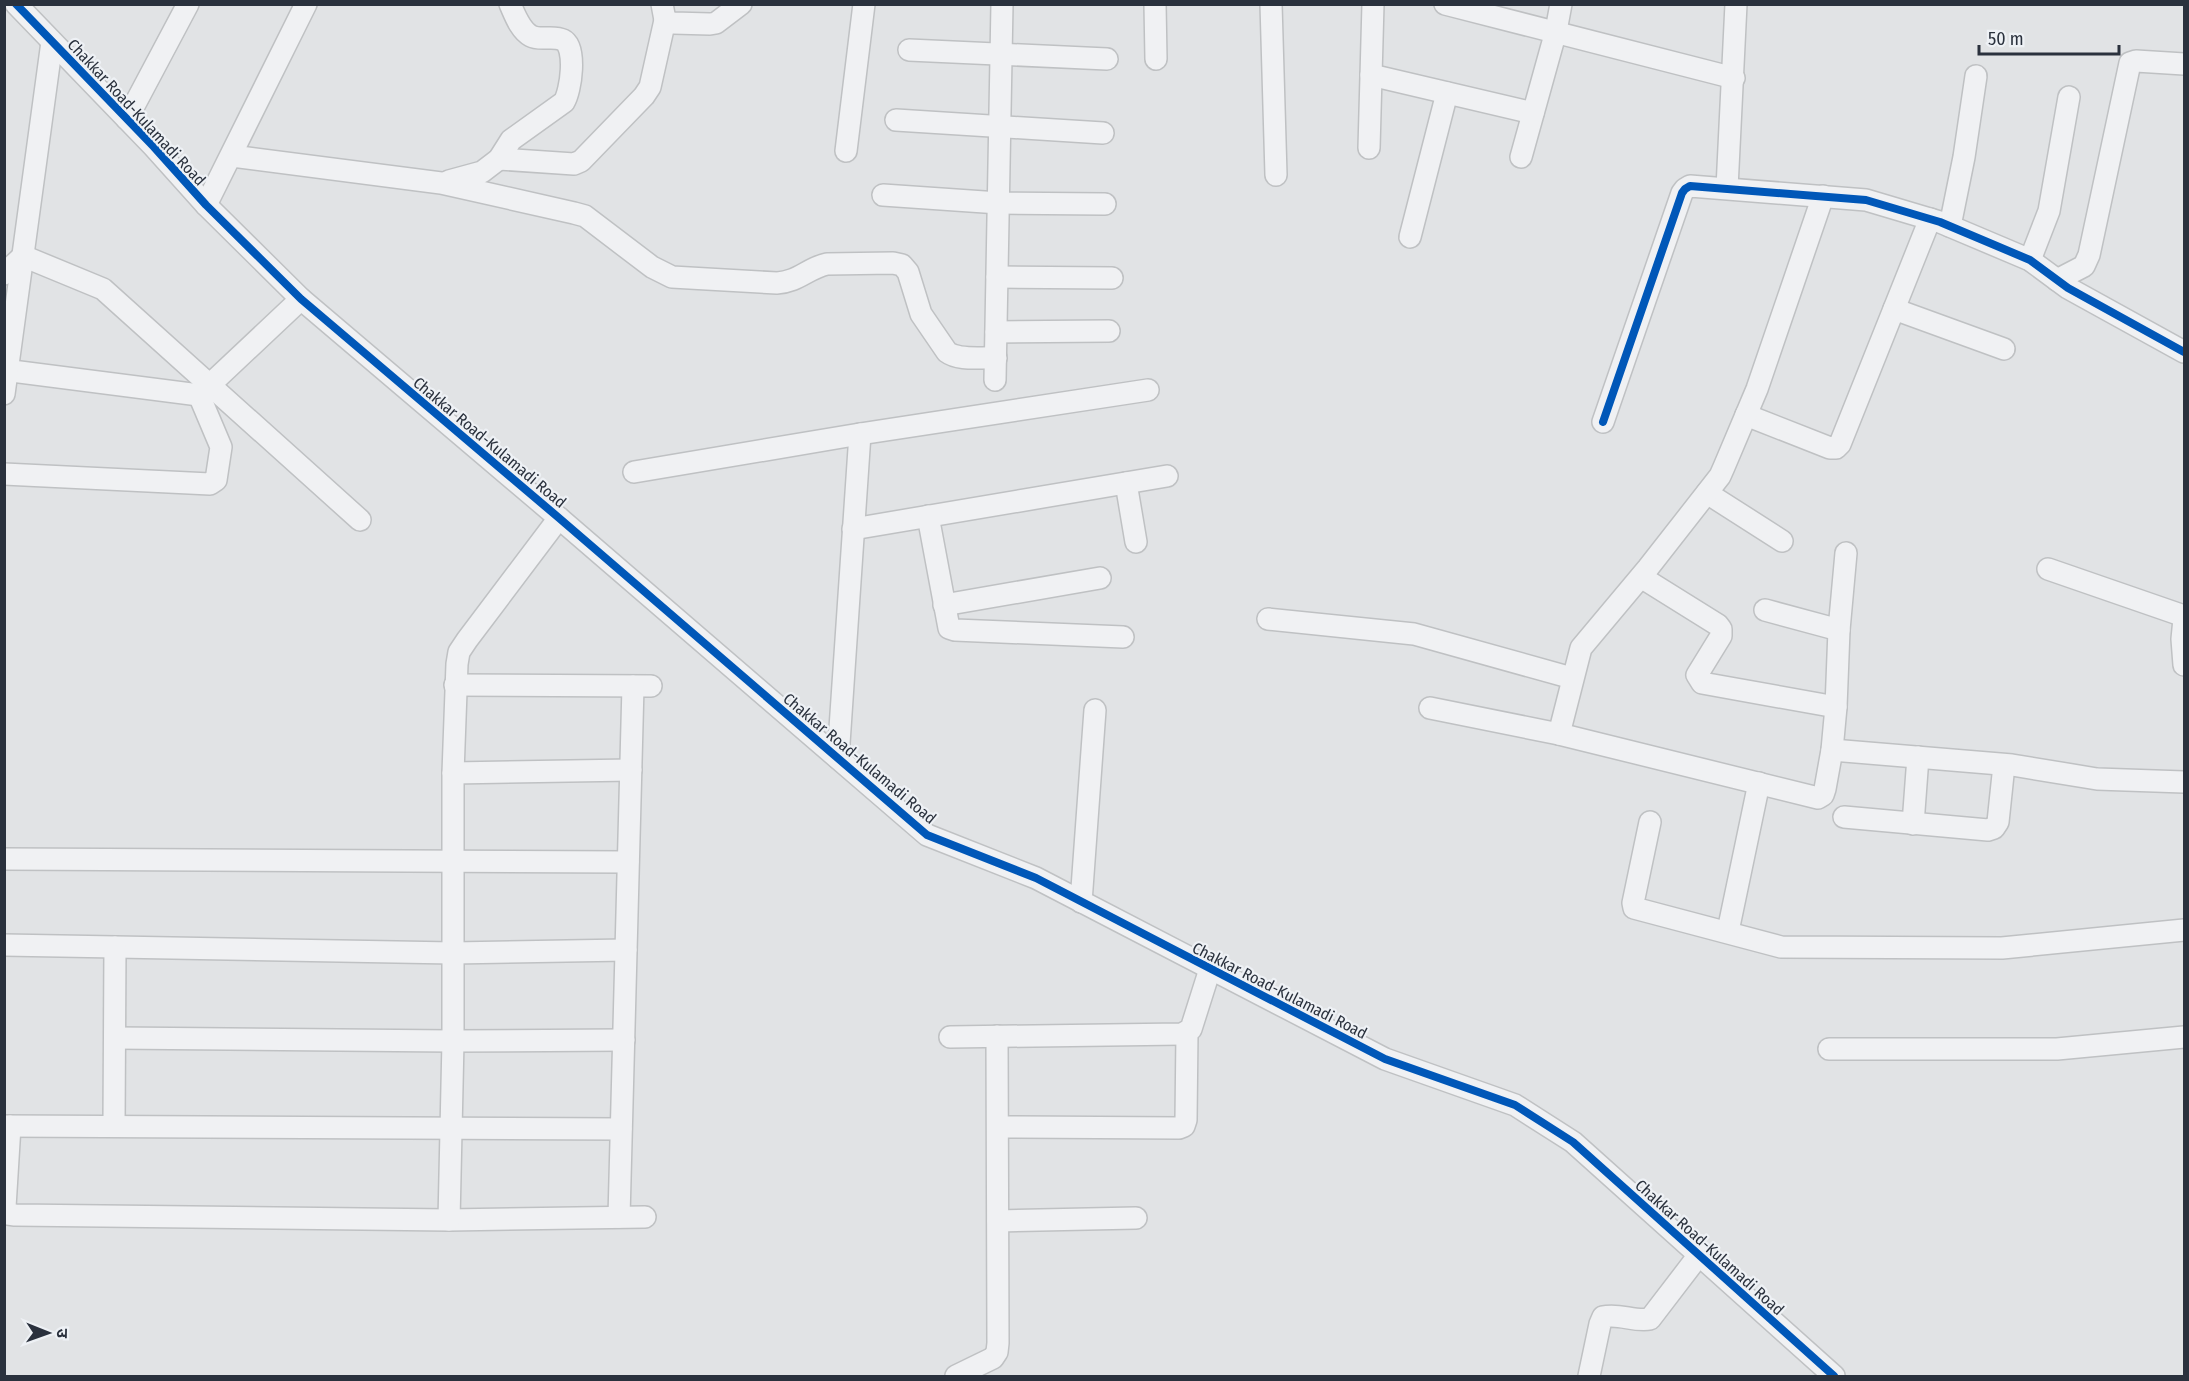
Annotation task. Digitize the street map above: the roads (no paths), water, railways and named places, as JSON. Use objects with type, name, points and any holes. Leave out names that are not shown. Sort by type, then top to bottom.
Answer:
[{"type":"street","name":"Chakkar Road-Kulamadi Road","points":[[16,4],[206,205],[301,299],[560,518],[927,835],[1036,879],[1385,1059],[1515,1104],[1573,1142],[1834,1377]]},
{"type":"street","points":[[127,119],[188,4]]},
{"type":"street","points":[[206,205],[306,4]]},
{"type":"street","points":[[441,183],[479,174],[499,159],[507,144],[564,102],[570,88],[571,51],[568,43],[562,39],[536,38],[528,35],[510,4]]},
{"type":"street","points":[[664,12],[673,24],[710,24],[716,23],[741,4]]},
{"type":"street","points":[[846,151],[864,4]]},
{"type":"street","points":[[995,380],[1002,4]]},
{"type":"street","points":[[1155,4],[1156,59]]},
{"type":"street","points":[[1271,4],[1276,175]]},
{"type":"street","points":[[1369,148],[1373,4]]},
{"type":"street","points":[[1445,4],[1734,78]]},
{"type":"street","points":[[1521,157],[1556,32],[1561,4]]},
{"type":"street","points":[[1727,188],[1736,4]]},
{"type":"street","points":[[499,159],[574,164],[581,161],[650,87],[664,12]]},
{"type":"street","points":[[4,394],[52,42]]},
{"type":"street","points":[[909,50],[1107,59]]},
{"type":"street","points":[[2063,284],[2084,266],[2089,255],[2130,63],[2136,61],[2184,64]]},
{"type":"street","points":[[1371,75],[1533,113]]},
{"type":"street","points":[[1950,226],[1964,157],[1976,76]]},
{"type":"street","points":[[1410,237],[1447,93]]},
{"type":"street","points":[[2031,260],[2049,211],[2069,97]]},
{"type":"street","points":[[896,120],[1103,133]]},
{"type":"street","points":[[232,156],[441,183],[585,216],[652,267],[672,277],[785,283],[827,264],[893,263],[902,266],[908,272],[921,314],[947,352],[952,356],[996,358]]},
{"type":"street","points":[[1603,423],[1682,193],[1690,186],[1876,202],[1930,219],[2031,260],[2087,299],[2184,352]]},
{"type":"street","points":[[883,195],[999,202],[1105,204]]},
{"type":"street","points":[[1559,734],[1572,678],[1584,642],[1641,577],[1720,476],[1757,389],[1823,196]]},
{"type":"street","points":[[1746,415],[1830,448],[1836,448],[1840,444],[1930,219]]},
{"type":"street","points":[[4,274],[23,256]]},
{"type":"street","points":[[23,256],[103,290],[204,390],[360,520]]},
{"type":"street","points":[[997,277],[1112,278]]},
{"type":"street","points":[[6,370],[204,390],[301,299]]},
{"type":"street","points":[[1894,309],[2004,349]]},
{"type":"street","points":[[996,332],[1109,331]]},
{"type":"street","points":[[4,474],[210,484],[216,480],[221,447],[204,390]]},
{"type":"street","points":[[634,472],[860,434],[1148,390]]},
{"type":"street","points":[[838,758],[860,434]]},
{"type":"street","points":[[853,529],[1167,476]]},
{"type":"street","points":[[1125,483],[1136,542]]},
{"type":"street","points":[[1707,493],[1782,541]]},
{"type":"street","points":[[928,516],[949,628],[1122,638]]},
{"type":"street","points":[[449,1220],[453,1041],[453,774],[455,685],[459,652],[560,518]]},
{"type":"street","points":[[1430,708],[1559,734],[1812,797],[1823,795],[1841,750],[1836,706],[1839,630],[1846,553]]},
{"type":"street","points":[[2048,569],[2184,617],[2182,639],[2184,665]]},
{"type":"street","points":[[1641,577],[1721,629],[1721,636],[1697,675],[1702,683],[1836,706]]},
{"type":"street","points":[[944,605],[1100,578]]},
{"type":"street","points":[[1765,610],[1839,630]]},
{"type":"street","points":[[1268,619],[1414,634],[1572,678]]},
{"type":"street","points":[[455,685],[642,686],[631,770],[619,1217]]},
{"type":"street","points":[[1081,902],[1095,710]]},
{"type":"street","points":[[1841,750],[2004,765],[2097,779],[2184,782]]},
{"type":"street","points":[[1913,824],[1918,757]]},
{"type":"street","points":[[1844,817],[1988,830],[1994,828],[1998,822],[2004,765]]},
{"type":"street","points":[[453,774],[631,770]]},
{"type":"street","points":[[1728,931],[1759,783]]},
{"type":"street","points":[[1650,822],[1633,903],[1634,908],[1728,931],[1774,946],[2002,948],[2184,930]]},
{"type":"street","points":[[4,859],[628,862]]},
{"type":"street","points":[[4,945],[453,953],[626,950]]},
{"type":"street","points":[[114,1126],[115,947]]},
{"type":"street","points":[[998,1128],[1179,1128],[1184,1126],[1186,1120],[1187,1033],[1191,1029],[1210,969]]},
{"type":"street","points":[[950,1037],[1187,1033]]},
{"type":"street","points":[[956,1377],[993,1358],[997,1352],[997,1036]]},
{"type":"street","points":[[1829,1049],[2057,1049],[2184,1037]]},
{"type":"street","points":[[115,1038],[624,1040]]},
{"type":"street","points":[[621,1129],[7,1126],[5,1207],[8,1214],[449,1220],[645,1217]]},
{"type":"street","points":[[998,1221],[1136,1218]]},
{"type":"street","points":[[1589,1377],[1603,1317],[1611,1315],[1642,1320],[1650,1318],[1699,1255]]}]
